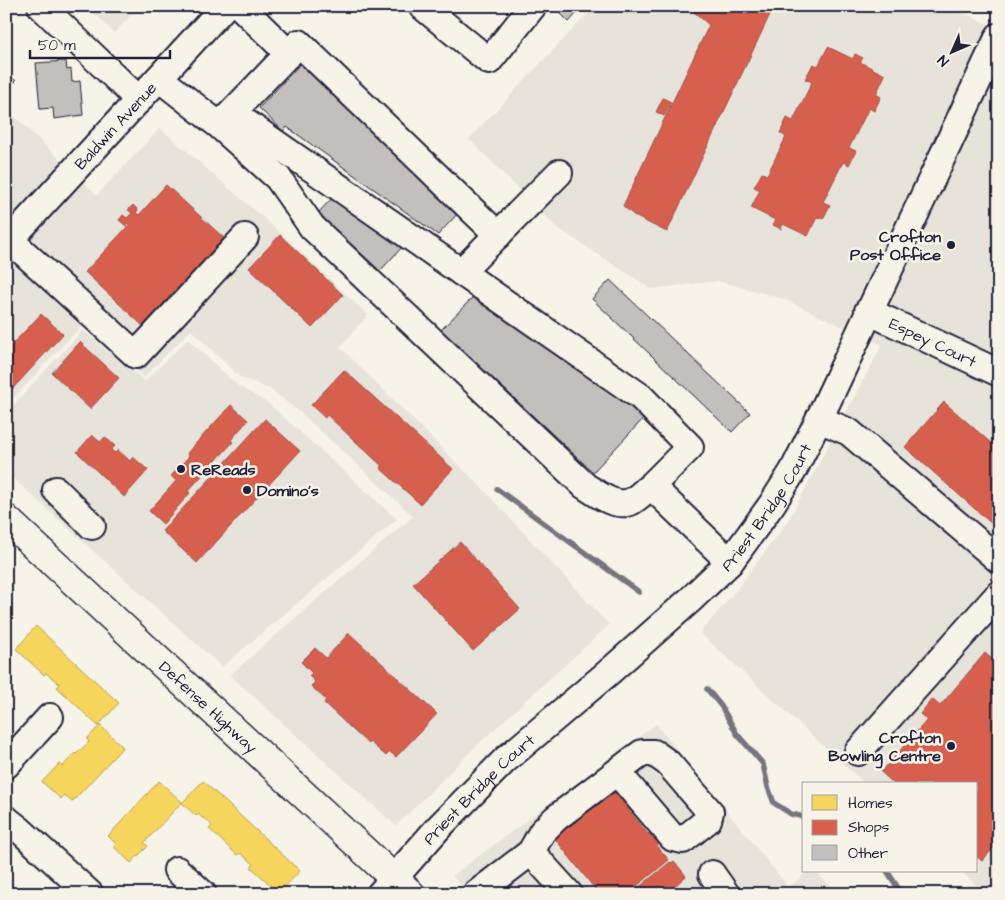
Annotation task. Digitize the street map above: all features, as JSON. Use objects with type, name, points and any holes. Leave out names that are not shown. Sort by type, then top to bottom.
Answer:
[{"type":"main road","name":"Defense Highway","points":[[6,519],[395,888]]},
{"type":"street","points":[[41,6],[139,100]]},
{"type":"street","name":"Baldwin Avenue","points":[[8,242],[225,6]]},
{"type":"street","points":[[240,6],[289,54]]},
{"type":"street","points":[[422,6],[489,61],[533,6]]},
{"type":"street","name":"Priest Bridge Court","points":[[395,888],[439,827],[505,760],[616,666],[730,562],[772,504],[793,470],[819,419],[868,311],[999,36]]},
{"type":"street","points":[[226,119],[299,43],[498,234]]},
{"type":"street","points":[[159,78],[226,119],[461,272],[641,397],[690,447],[651,486],[632,501],[623,503],[609,501],[585,486],[312,227],[278,178],[226,119]]},
{"type":"street","points":[[461,272],[559,173]]},
{"type":"street","points":[[8,242],[136,355],[245,236]]},
{"type":"street","name":"Espey Court","points":[[868,311],[999,373]]},
{"type":"street","points":[[819,419],[849,432],[999,560]]},
{"type":"street","points":[[651,486],[730,562]]},
{"type":"street","points":[[56,490],[92,526]]},
{"type":"street","points":[[858,752],[999,594]]},
{"type":"street","points":[[6,765],[50,717]]},
{"type":"street","points":[[476,894],[531,852],[542,832],[556,818],[617,772]]},
{"type":"street","points":[[6,819],[90,894]]},
{"type":"street","points":[[531,852],[561,891]]},
{"type":"street","points":[[176,870],[202,894]]},
{"type":"shaded area","points":[[87,6],[140,6],[114,33]]},
{"type":"shaded area","points":[[595,6],[948,6],[999,29],[999,894],[986,894],[962,872],[978,872],[978,782],[863,782],[700,633],[737,589],[788,521],[882,345],[781,298],[718,281],[651,289],[556,227],[469,139]]},
{"type":"shaded area","points":[[6,108],[97,195],[160,128],[275,228],[368,315],[340,347],[484,490],[609,625],[476,746],[396,826],[230,675],[413,516],[301,413],[270,389],[240,377],[191,330],[144,377],[83,324],[6,406]]},
{"type":"shaded area","points":[[83,330],[145,381],[188,339],[238,386],[268,403],[397,519],[222,667],[6,472],[6,413]]},
{"type":"shaded area","points":[[656,724],[786,884],[774,894],[470,894],[452,876]]},
{"type":"shaded area","points":[[808,872],[815,872],[840,894],[780,894]]},
{"type":"building: Homes","points":[[36,626],[119,703],[98,726],[57,687],[60,684],[46,673],[44,675],[16,649]]},
{"type":"building: Homes","points":[[100,725],[123,747],[72,802],[64,795],[61,799],[42,782],[59,764],[62,767],[89,742],[87,739]]},
{"type":"building: Homes","points":[[159,781],[182,802],[144,843],[148,846],[131,863],[114,847],[116,844],[108,836]]},
{"type":"building: Homes","points":[[203,781],[300,871],[279,893],[251,867],[254,864],[240,853],[237,855],[209,829],[212,826],[208,821],[199,814],[196,816],[182,803]]},
{"type":"building: Shops","points":[[687,6],[774,6],[667,232],[636,217],[623,206],[709,25]]},
{"type":"building: Shops","points":[[828,47],[853,59],[855,54],[863,58],[860,62],[885,75],[876,94],[881,97],[874,111],[869,108],[849,148],[856,151],[849,165],[843,162],[823,202],[830,205],[823,219],[817,217],[808,236],[783,224],[781,229],[773,225],[775,220],[751,208],[760,190],[754,187],[762,173],[767,175],[786,137],[780,133],[787,118],[793,121],[812,82],[805,79],[813,64],[818,66]]},
{"type":"building: Shops","points":[[663,98],[671,102],[664,116],[656,112]]},
{"type":"building: Shops","points":[[166,185],[224,238],[143,326],[85,272],[129,225],[128,223],[126,226],[119,220],[123,215],[127,218],[132,213],[128,210],[133,205],[138,210],[136,213],[139,215]]},
{"type":"building: Shops","points":[[280,235],[343,295],[312,328],[249,268]]},
{"type":"building: Shops","points":[[41,314],[63,334],[6,396],[6,351]]},
{"type":"building: Shops","points":[[80,342],[119,378],[90,409],[52,373]]},
{"type":"building: Shops","points":[[344,370],[453,469],[420,504],[380,468],[382,466],[327,415],[325,418],[311,405]]},
{"type":"building: Shops","points":[[944,402],[999,450],[999,519],[993,525],[905,447]]},
{"type":"building: Shops","points":[[231,405],[248,420],[231,440],[233,442],[188,491],[190,493],[163,524],[149,511],[176,481],[171,476],[189,456],[187,453]]},
{"type":"building: Shops","points":[[265,419],[300,451],[264,490],[262,488],[257,493],[259,495],[197,563],[162,531]]},
{"type":"building: Shops","points":[[92,435],[100,442],[105,437],[115,446],[111,450],[115,453],[118,450],[130,461],[133,457],[148,470],[124,497],[77,452]]},
{"type":"building: Shops","points":[[460,542],[520,609],[473,651],[413,584]]},
{"type":"building: Shops","points":[[349,633],[437,714],[396,757],[390,752],[386,756],[370,742],[368,744],[324,703],[326,700],[311,686],[315,682],[309,676],[312,673],[301,662],[315,648],[326,658]]},
{"type":"building: Shops","name":"Crofton Bowling Centre","points":[[985,653],[999,665],[999,842],[982,861],[978,858],[978,782],[892,782],[881,772],[927,720],[920,714],[932,699],[940,706]]},
{"type":"building: Shops","points":[[611,788],[648,834],[655,828],[659,834],[657,840],[660,843],[657,846],[669,860],[627,894],[599,894],[552,835]]},
{"type":"building: Shops","points":[[674,861],[686,876],[666,894],[631,894],[670,862]]},
{"type":"building: Other","points":[[553,6],[583,6],[569,22]]},
{"type":"building: Other","points":[[66,61],[67,70],[71,69],[72,82],[80,81],[83,115],[54,119],[53,108],[40,109],[36,63]]},
{"type":"building: Other","points":[[301,63],[459,212],[438,235],[287,127],[283,131],[259,108]]},
{"type":"building: Other","points":[[6,71],[16,81],[6,90]]},
{"type":"building: Other","points":[[333,197],[403,246],[380,271],[318,213]]},
{"type":"building: Other","points":[[610,280],[750,413],[732,432],[592,299]]},
{"type":"building: Other","points":[[473,297],[645,417],[593,472],[441,330]]},
{"type":"waterway","points":[[497,489],[639,592]]},
{"type":"waterway","points":[[707,689],[721,706],[737,734],[763,764],[774,803],[791,814],[802,817]]},
{"type":"waterway","points":[[888,872],[902,894]]},
{"type":"place","name":"Crofton Post Office","points":[[951,245]]},
{"type":"place","name":"ReReads","points":[[181,469]]},
{"type":"place","name":"Domino's","points":[[247,490]]},
{"type":"place","name":"Crofton Bowling Centre","points":[[951,746]]}]
